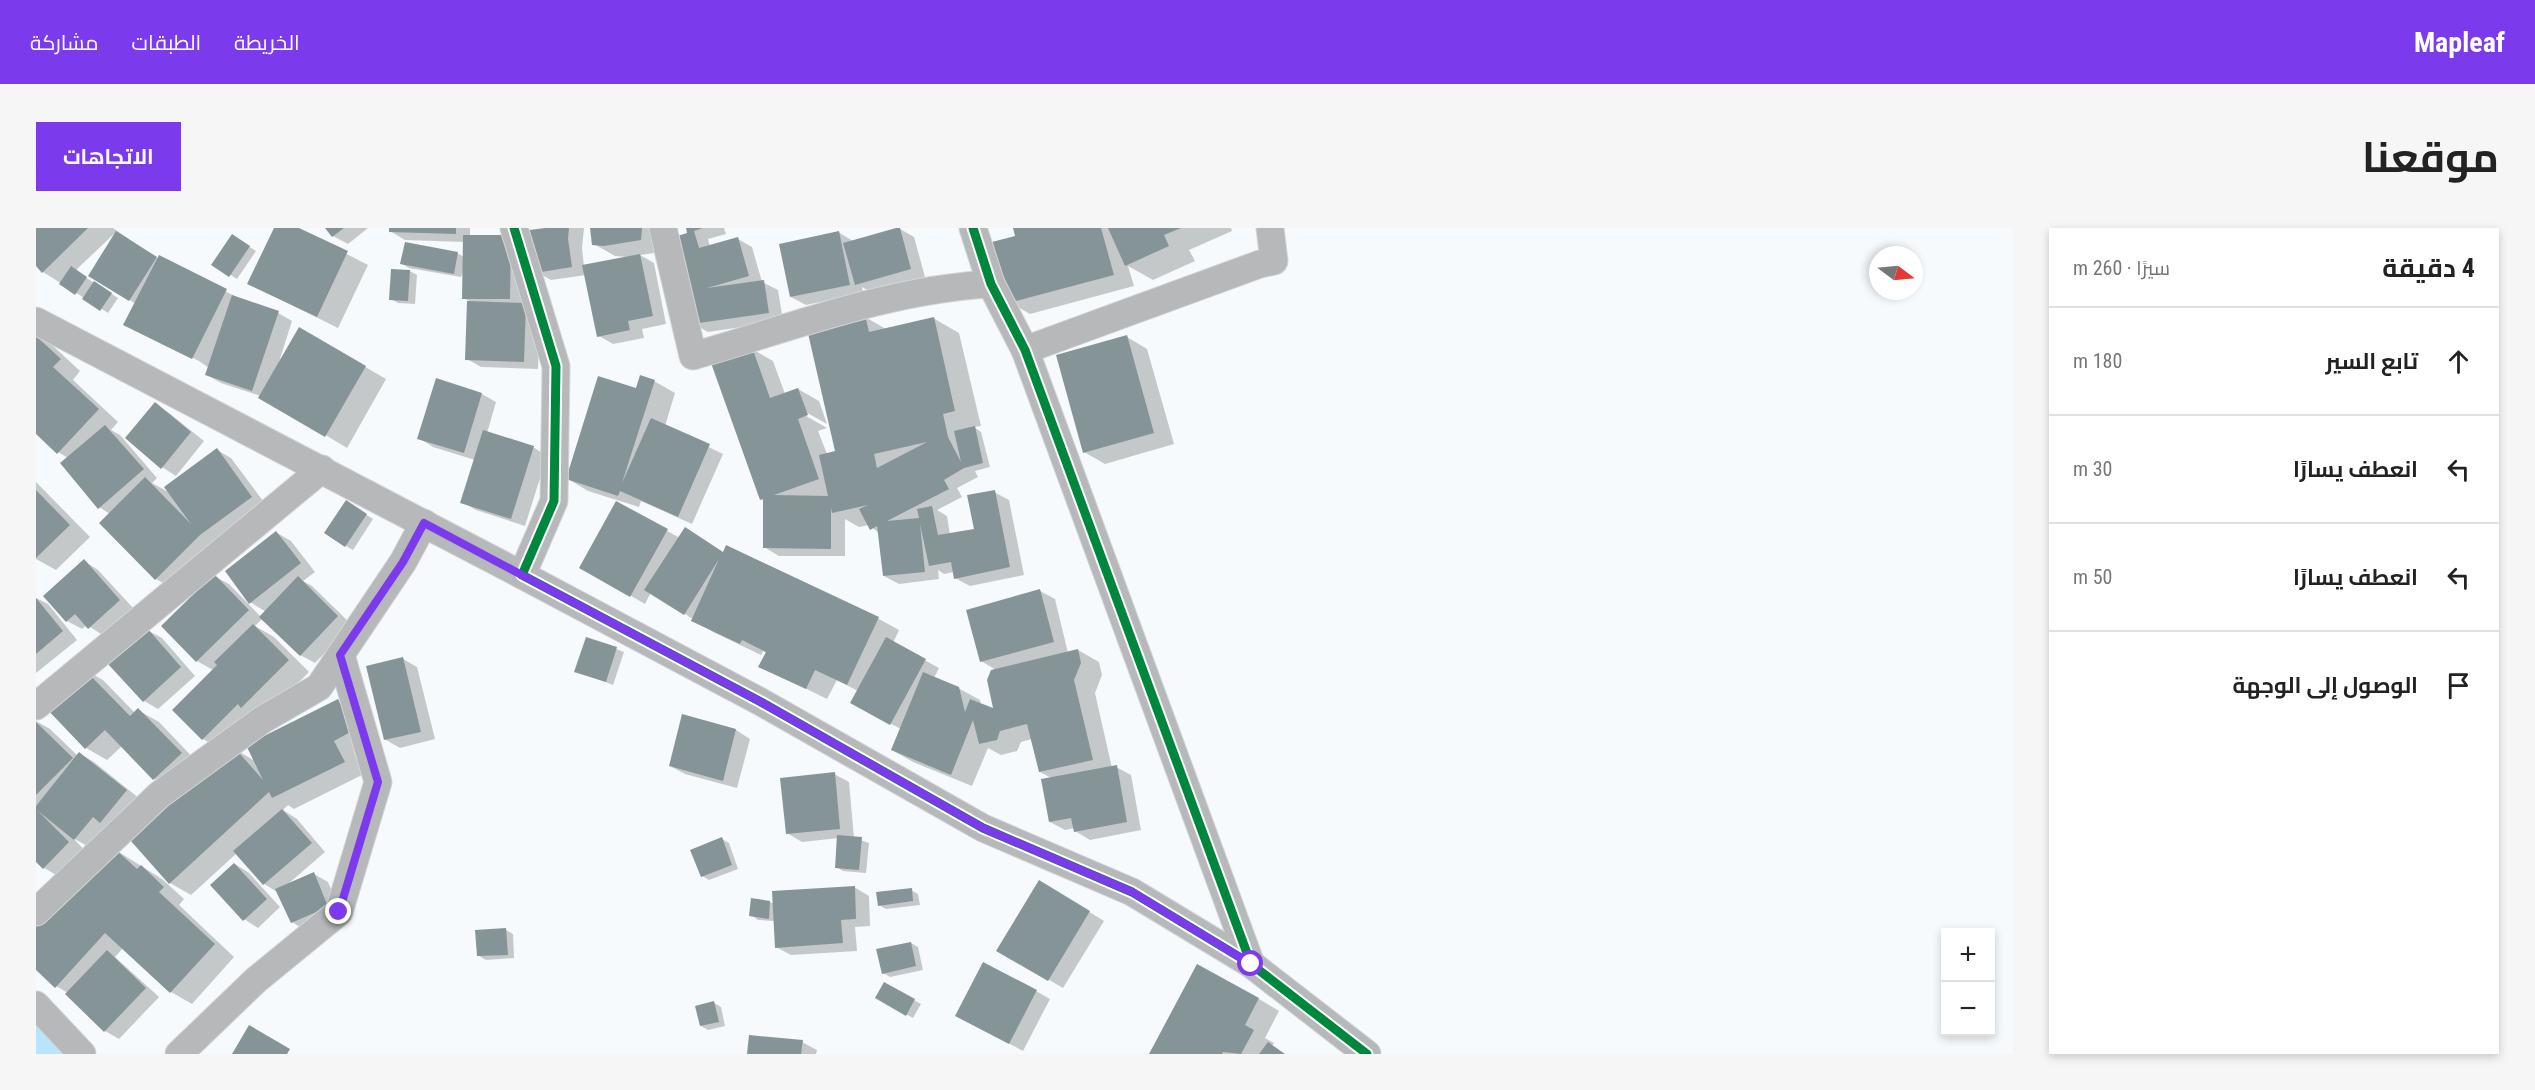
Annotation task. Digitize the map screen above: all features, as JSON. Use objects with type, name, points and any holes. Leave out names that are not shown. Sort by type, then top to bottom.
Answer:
[{"type":"street","points":[[514,228],[556,366],[554,501],[522,575]]},
{"type":"street","points":[[663,228],[693,356],[869,304],[966,286],[991,284]]},
{"type":"street","points":[[973,228],[991,284],[1025,350],[1251,964]]},
{"type":"street","points":[[1025,350],[1260,264],[1274,261],[1270,228]]},
{"type":"street","points":[[36,321],[322,469],[761,702],[983,828],[1132,892],[1251,964],[1367,1054]]},
{"type":"street","points":[[36,706],[322,469]]},
{"type":"street","points":[[36,912],[159,795],[262,720],[319,687],[403,562],[424,523]]},
{"type":"street","points":[[178,1054],[256,980],[339,912],[378,782],[340,655]]},
{"type":"street","points":[[36,1005],[82,1054]]},
{"type":"shaded area","points":[[36,1005],[82,1054],[36,1054]]},
{"type":"building","points":[[36,228],[88,228],[42,273],[36,266]]},
{"type":"building","points":[[274,228],[299,228],[348,251],[317,317],[247,284]]},
{"type":"building","points":[[325,228],[344,228],[332,237]]},
{"type":"building","points":[[389,228],[456,228],[456,234],[389,232]]},
{"type":"building","points":[[569,228],[568,239],[572,267],[535,273],[529,230]]},
{"type":"building","points":[[590,228],[642,228],[641,240],[604,246],[592,245]]},
{"type":"building","points":[[686,228],[703,228],[694,231],[699,248],[738,237],[749,276],[707,288],[764,280],[769,313],[692,324],[671,238],[687,233]]},
{"type":"building","points":[[900,228],[911,269],[855,285],[843,243]]},
{"type":"building","points":[[1013,228],[1101,228],[1114,275],[1008,303],[992,242],[1015,236]]},
{"type":"building","points":[[1108,228],[1181,228],[1164,235],[1169,246],[1125,266]]},
{"type":"building","points":[[116,231],[157,257],[129,301],[88,276]]},
{"type":"building","points":[[839,231],[850,285],[790,297],[779,244]]},
{"type":"building","points":[[232,234],[250,246],[229,277],[211,265]]},
{"type":"building","points":[[463,235],[511,235],[510,299],[462,299]]},
{"type":"building","points":[[405,242],[458,252],[454,274],[400,264]]},
{"type":"building","points":[[640,254],[653,316],[628,321],[630,330],[597,337],[582,265]]},
{"type":"building","points":[[159,255],[227,289],[192,359],[123,325]]},
{"type":"building","points":[[71,266],[87,277],[75,295],[59,284]]},
{"type":"building","points":[[391,269],[410,270],[408,301],[389,300]]},
{"type":"building","points":[[94,281],[112,293],[100,311],[82,299]]},
{"type":"building","points":[[232,295],[279,311],[252,391],[205,375]]},
{"type":"building","points":[[467,301],[526,303],[524,362],[465,360]]},
{"type":"building","points":[[865,315],[869,332],[934,317],[955,411],[943,414],[948,437],[961,462],[954,431],[975,426],[983,463],[964,468],[944,480],[949,489],[887,521],[919,518],[917,509],[932,506],[938,535],[974,529],[967,495],[995,490],[1010,567],[954,579],[951,562],[929,566],[920,524],[925,572],[883,576],[877,526],[870,530],[859,509],[868,505],[832,513],[831,508],[831,549],[763,548],[763,499],[760,500],[711,363],[752,347],[770,398],[798,388],[808,415],[798,419],[819,479],[774,495],[828,496],[819,455],[835,451],[807,329]],"holes":[[[927,442],[877,468],[874,454]]]},
{"type":"building","points":[[299,327],[366,366],[325,437],[258,398]]},
{"type":"building","points":[[1127,335],[1154,433],[1083,453],[1056,355]]},
{"type":"building","points":[[36,336],[61,359],[53,367],[99,409],[57,454],[36,434]]},
{"type":"building","points":[[640,375],[655,380],[622,483],[651,418],[710,444],[678,517],[620,491],[618,496],[566,479],[598,376],[636,388]]},
{"type":"building","points":[[436,378],[482,393],[464,453],[417,439]]},
{"type":"building","points":[[155,402],[191,432],[161,469],[125,438]]},
{"type":"building","points":[[105,425],[144,469],[98,509],[60,463]]},
{"type":"building","points":[[483,430],[534,446],[511,519],[460,503]]},
{"type":"building","points":[[217,448],[252,497],[200,535],[155,580],[99,523],[145,477],[191,524],[164,487]]},
{"type":"building","points":[[36,490],[70,525],[36,558]]},
{"type":"building","points":[[346,500],[367,514],[345,547],[324,533]]},
{"type":"building","points":[[616,501],[668,529],[630,597],[579,568]]},
{"type":"building","points":[[685,527],[723,552],[726,545],[879,617],[847,685],[815,670],[806,689],[758,667],[766,652],[742,640],[740,644],[691,621],[719,559],[684,615],[644,590]]},
{"type":"building","points":[[276,531],[301,563],[249,604],[225,571]]},
{"type":"building","points":[[84,559],[120,600],[88,629],[75,614],[66,622],[43,596]]},
{"type":"building","points":[[214,574],[249,610],[196,662],[161,626]]},
{"type":"building","points":[[298,576],[338,616],[300,656],[259,617]]},
{"type":"building","points":[[1040,589],[1054,642],[980,662],[966,610]]},
{"type":"building","points":[[36,598],[63,631],[36,654]]},
{"type":"building","points":[[253,624],[289,660],[241,708],[238,704],[202,740],[172,710],[217,665],[214,662]]},
{"type":"building","points":[[147,628],[181,667],[143,702],[108,664]]},
{"type":"building","points":[[586,637],[617,647],[606,682],[574,672]]},
{"type":"building","points":[[886,637],[926,659],[890,725],[850,703]]},
{"type":"building","points":[[1078,649],[1081,663],[1074,680],[1093,760],[1039,772],[1027,724],[1000,731],[997,740],[979,744],[973,720],[951,775],[891,750],[923,672],[959,687],[965,712],[970,699],[993,708],[987,680],[991,670]]},
{"type":"building","points":[[403,657],[421,732],[384,740],[366,666]]},
{"type":"building","points":[[82,667],[130,716],[138,708],[182,753],[153,780],[105,730],[85,749],[43,705]]},
{"type":"building","points":[[338,699],[354,730],[334,741],[345,762],[272,798],[269,792],[169,884],[130,840],[233,746],[263,780],[246,745]]},
{"type":"building","points":[[682,714],[736,729],[723,781],[669,766]]},
{"type":"building","points":[[36,722],[73,758],[36,795]]},
{"type":"building","points":[[79,752],[127,790],[100,823],[93,817],[74,840],[38,811],[69,842],[43,869],[36,862],[36,806]]},
{"type":"building","points":[[1117,765],[1127,822],[1074,832],[1071,818],[1049,822],[1041,779]]},
{"type":"building","points":[[835,772],[840,829],[786,834],[780,778]]},
{"type":"building","points":[[282,809],[312,843],[263,885],[233,851]]},
{"type":"building","points":[[837,835],[862,837],[859,870],[835,868]]},
{"type":"building","points":[[722,837],[732,865],[701,877],[690,850]]},
{"type":"building","points":[[113,847],[137,869],[141,865],[164,887],[159,892],[215,944],[170,993],[105,933],[55,988],[36,970],[36,924]]},
{"type":"building","points":[[234,863],[267,899],[243,921],[210,885]]},
{"type":"building","points":[[314,872],[328,907],[291,923],[275,889]]},
{"type":"building","points":[[1039,880],[1090,911],[1048,981],[996,951]]},
{"type":"building","points":[[855,886],[856,919],[841,920],[843,943],[775,948],[772,891]]},
{"type":"building","points":[[912,888],[913,901],[878,906],[876,892]]},
{"type":"building","points":[[751,898],[770,901],[769,919],[749,916]]},
{"type":"building","points":[[506,928],[508,955],[477,956],[475,930]]},
{"type":"building","points":[[911,942],[916,966],[882,974],[876,949]]},
{"type":"building","points":[[107,950],[146,988],[104,1032],[65,994]]},
{"type":"building","points":[[983,962],[1037,990],[1009,1044],[955,1016]]},
{"type":"building","points":[[1197,964],[1259,998],[1245,1025],[1254,1030],[1241,1054],[1223,1052],[1222,1054],[1149,1054]]},
{"type":"building","points":[[884,982],[915,999],[906,1016],[875,998]]},
{"type":"building","points":[[714,1001],[719,1022],[700,1026],[695,1006]]},
{"type":"building","points":[[249,1025],[290,1049],[287,1054],[232,1054]]},
{"type":"building","points":[[749,1035],[803,1040],[801,1054],[747,1054]]},
{"type":"building","points":[[1268,1042],[1285,1054],[1259,1054]]},
{"type":"cycle path","points":[[514,228],[556,366],[554,501],[522,575],[761,702],[983,828],[1132,892],[1251,964],[1367,1054]]},
{"type":"cycle path","points":[[973,228],[991,284],[1025,350],[1251,964]]},
{"type":"route","points":[[339,912],[378,782],[340,655],[403,562],[424,523],[761,702],[983,828],[1132,892],[1251,964]]}]
